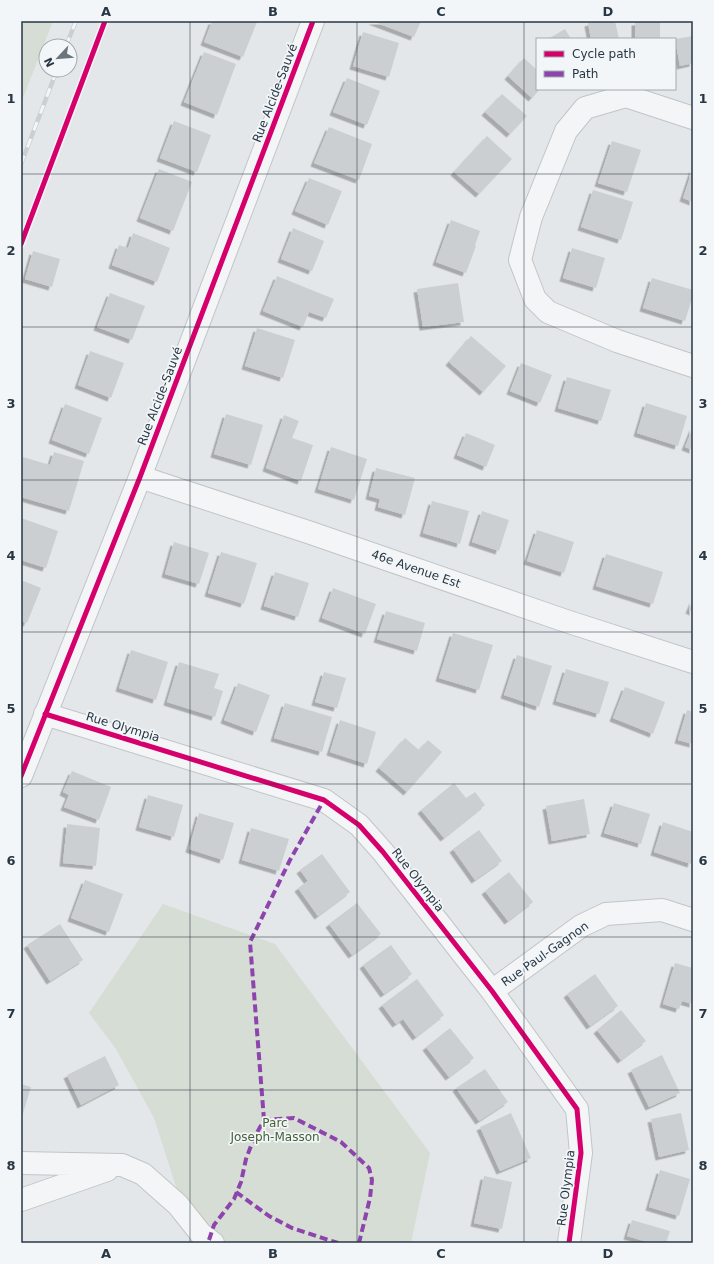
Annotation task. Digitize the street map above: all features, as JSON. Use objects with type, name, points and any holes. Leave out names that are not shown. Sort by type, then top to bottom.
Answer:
[{"type":"street","name":"Rue Alcide-Sauvé","points":[[21,776],[140,477],[313,21]]},
{"type":"street","points":[[693,118],[626,96],[585,108],[566,131],[531,217],[520,260],[535,299],[548,312],[617,341],[693,366]]},
{"type":"street","name":"46e Avenue Est","points":[[140,477],[316,534],[566,621],[693,662]]},
{"type":"street","name":"Rue Olympia","points":[[45,714],[324,800],[359,825],[384,852],[492,991],[577,1109],[581,1153],[569,1243]]},
{"type":"street","name":"Rue Paul-Gagnon","points":[[492,991],[581,926],[606,914],[662,910],[693,920]]},
{"type":"street","points":[[21,1163],[122,1165],[143,1174],[178,1205],[201,1234],[213,1243]]},
{"type":"street","points":[[21,1200],[122,1165]]},
{"type":"green space","points":[[21,21],[53,21],[46,38],[38,38],[38,59],[21,103]]},
{"type":"green space","name":"Parc Joseph-Masson","points":[[163,904],[275,944],[430,1153],[411,1243],[227,1243],[210,1236],[180,1199],[154,1118],[116,1049],[89,1013]]},
{"type":"building","points":[[212,21],[257,22],[243,57],[204,42]]},
{"type":"building","points":[[372,21],[421,21],[414,37]]},
{"type":"building","points":[[595,21],[615,21],[619,38],[591,38],[588,23]]},
{"type":"building","points":[[660,21],[660,38],[635,38],[635,22]]},
{"type":"building","points":[[565,29],[570,38],[550,38]]},
{"type":"building","points":[[363,32],[399,43],[389,77],[353,66]]},
{"type":"building","points":[[693,36],[693,63],[680,66],[676,39]]},
{"type":"building","points":[[204,52],[236,64],[217,115],[184,102]]},
{"type":"building","points":[[524,58],[536,69],[536,90],[539,90],[532,98],[508,76]]},
{"type":"building","points":[[347,78],[380,91],[367,125],[333,112]]},
{"type":"building","points":[[502,94],[527,116],[510,134],[485,112]]},
{"type":"building","points":[[174,121],[211,135],[197,172],[160,158]]},
{"type":"building","points":[[329,127],[372,144],[359,180],[314,163]]},
{"type":"building","points":[[487,136],[512,159],[479,194],[454,172]]},
{"type":"building","points":[[612,141],[641,150],[627,192],[598,183]]},
{"type":"building","points":[[693,168],[693,202],[683,198]]},
{"type":"building","points":[[159,169],[192,182],[173,231],[140,218]]},
{"type":"building","points":[[309,178],[342,191],[328,225],[295,211]]},
{"type":"building","points":[[593,190],[633,202],[621,240],[581,227]]},
{"type":"building","points":[[451,220],[480,231],[466,273],[436,262]]},
{"type":"building","points":[[293,228],[324,241],[312,271],[281,259]]},
{"type":"building","points":[[133,233],[170,248],[157,282],[112,265],[119,245],[128,248]]},
{"type":"building","points":[[572,248],[605,258],[596,288],[563,278]]},
{"type":"building","points":[[33,251],[60,259],[52,287],[25,279]]},
{"type":"building","points":[[277,276],[334,299],[326,318],[309,312],[303,327],[263,311]]},
{"type":"building","points":[[652,278],[693,290],[693,295],[685,321],[643,308]]},
{"type":"building","points":[[458,283],[464,322],[423,327],[417,289]]},
{"type":"building","points":[[110,293],[145,306],[132,340],[97,327]]},
{"type":"building","points":[[257,328],[295,340],[283,378],[245,366]]},
{"type":"building","points":[[471,336],[506,366],[483,392],[449,362]]},
{"type":"building","points":[[90,351],[124,363],[111,398],[78,385]]},
{"type":"building","points":[[521,363],[552,375],[540,403],[510,391]]},
{"type":"building","points":[[567,377],[611,390],[601,421],[558,408]]},
{"type":"building","points":[[646,403],[687,416],[678,446],[637,433]]},
{"type":"building","points":[[65,404],[102,418],[89,454],[52,440]]},
{"type":"building","points":[[226,414],[263,425],[251,465],[214,454]]},
{"type":"building","points":[[284,415],[299,421],[292,438],[313,445],[301,481],[266,468]]},
{"type":"building","points":[[693,427],[693,450],[685,447]]},
{"type":"building","points":[[466,433],[495,445],[486,467],[457,455]]},
{"type":"building","points":[[331,447],[367,459],[354,500],[318,489]]},
{"type":"building","points":[[54,452],[84,461],[69,511],[21,497],[21,464],[23,457],[50,465]]},
{"type":"building","points":[[376,468],[415,478],[405,515],[378,507],[380,499],[369,496]]},
{"type":"building","points":[[432,501],[469,511],[460,544],[423,533]]},
{"type":"building","points":[[482,511],[509,520],[499,551],[472,542]]},
{"type":"building","points":[[21,518],[58,531],[46,568],[21,560]]},
{"type":"building","points":[[537,530],[574,542],[564,573],[527,561]]},
{"type":"building","points":[[174,542],[209,553],[199,584],[165,574]]},
{"type":"building","points":[[221,552],[257,563],[244,604],[208,593]]},
{"type":"building","points":[[606,554],[663,572],[653,604],[596,586]]},
{"type":"building","points":[[275,572],[309,583],[298,617],[264,606]]},
{"type":"building","points":[[21,580],[41,588],[27,623],[21,621]]},
{"type":"building","points":[[333,588],[376,604],[365,634],[322,618]]},
{"type":"building","points":[[693,600],[693,612],[689,610]]},
{"type":"building","points":[[386,611],[425,623],[417,651],[377,639]]},
{"type":"building","points":[[453,633],[493,645],[479,690],[439,678]]},
{"type":"building","points":[[131,650],[168,662],[156,700],[119,688]]},
{"type":"building","points":[[517,655],[552,666],[539,707],[504,695]]},
{"type":"building","points":[[179,662],[219,674],[214,688],[223,691],[215,717],[167,702]]},
{"type":"building","points":[[566,669],[609,682],[599,714],[556,701]]},
{"type":"building","points":[[324,672],[346,678],[337,708],[315,702]]},
{"type":"building","points":[[238,683],[270,695],[256,732],[224,720]]},
{"type":"building","points":[[625,687],[665,702],[653,734],[613,718]]},
{"type":"building","points":[[285,703],[332,717],[322,752],[274,738]]},
{"type":"building","points":[[687,710],[693,712],[693,744],[678,740]]},
{"type":"building","points":[[340,720],[376,732],[367,764],[330,752]]},
{"type":"building","points":[[405,738],[419,750],[428,740],[442,752],[407,792],[379,768]]},
{"type":"building","points":[[72,771],[111,787],[99,820],[64,807],[69,795],[63,792]]},
{"type":"building","points":[[454,783],[466,798],[475,792],[485,805],[444,838],[421,810]]},
{"type":"building","points":[[148,795],[183,805],[174,837],[139,827]]},
{"type":"building","points":[[584,799],[590,834],[552,841],[546,806]]},
{"type":"building","points":[[614,803],[650,814],[641,844],[604,833]]},
{"type":"building","points":[[199,813],[234,823],[223,860],[189,849]]},
{"type":"building","points":[[663,822],[693,832],[693,857],[691,864],[654,852]]},
{"type":"building","points":[[67,824],[100,828],[96,866],[63,863]]},
{"type":"building","points":[[251,828],[289,839],[279,871],[242,860]]},
{"type":"building","points":[[479,830],[502,861],[475,880],[453,849]]},
{"type":"building","points":[[322,854],[350,892],[318,916],[298,888],[308,881],[300,870]]},
{"type":"building","points":[[509,872],[533,902],[508,921],[485,891]]},
{"type":"building","points":[[85,880],[123,894],[109,932],[71,918]]},
{"type":"building","points":[[357,903],[381,934],[352,955],[329,924]]},
{"type":"building","points":[[60,924],[83,960],[50,981],[27,945]]},
{"type":"building","points":[[391,945],[412,974],[384,994],[363,965]]},
{"type":"building","points":[[675,963],[693,968],[693,1004],[682,1001],[679,1009],[663,1004]]},
{"type":"building","points":[[595,974],[618,1006],[590,1026],[567,994]]},
{"type":"building","points":[[417,979],[444,1015],[416,1037],[403,1019],[396,1024],[382,1005]]},
{"type":"building","points":[[621,1010],[646,1041],[621,1060],[597,1030]]},
{"type":"building","points":[[450,1028],[474,1058],[449,1077],[426,1047]]},
{"type":"building","points":[[662,1055],[680,1093],[649,1107],[631,1070]]},
{"type":"building","points":[[105,1056],[119,1085],[81,1105],[67,1075]]},
{"type":"building","points":[[485,1069],[508,1102],[479,1121],[456,1088]]},
{"type":"building","points":[[21,1084],[31,1087],[21,1120]]},
{"type":"building","points":[[511,1113],[531,1158],[500,1171],[480,1127]]},
{"type":"building","points":[[681,1113],[689,1150],[659,1157],[651,1119]]},
{"type":"building","points":[[660,1170],[690,1179],[679,1216],[649,1207]]},
{"type":"building","points":[[484,1176],[512,1182],[502,1229],[474,1223]]},
{"type":"building","points":[[632,1220],[670,1231],[666,1243],[651,1243],[627,1236]]},
{"type":"railway","points":[[69,38],[76,21]]},
{"type":"railway","points":[[21,164],[54,78]]},
{"type":"marked path","points":[[264,1120],[250,942],[290,860],[324,800]]},
{"type":"marked path","points":[[209,1240],[214,1225],[234,1199],[241,1182],[246,1159],[254,1138],[264,1120],[294,1118],[341,1142],[369,1168],[372,1180],[370,1198],[359,1243]]},
{"type":"marked path","points":[[236,1192],[269,1216],[292,1228],[338,1243]]},
{"type":"cycle path","points":[[21,244],[105,21]]},
{"type":"cycle path","points":[[21,776],[140,477],[313,21]]},
{"type":"cycle path","points":[[45,714],[324,800],[359,825],[383,852],[492,991],[577,1109],[581,1153],[569,1243]]}]
